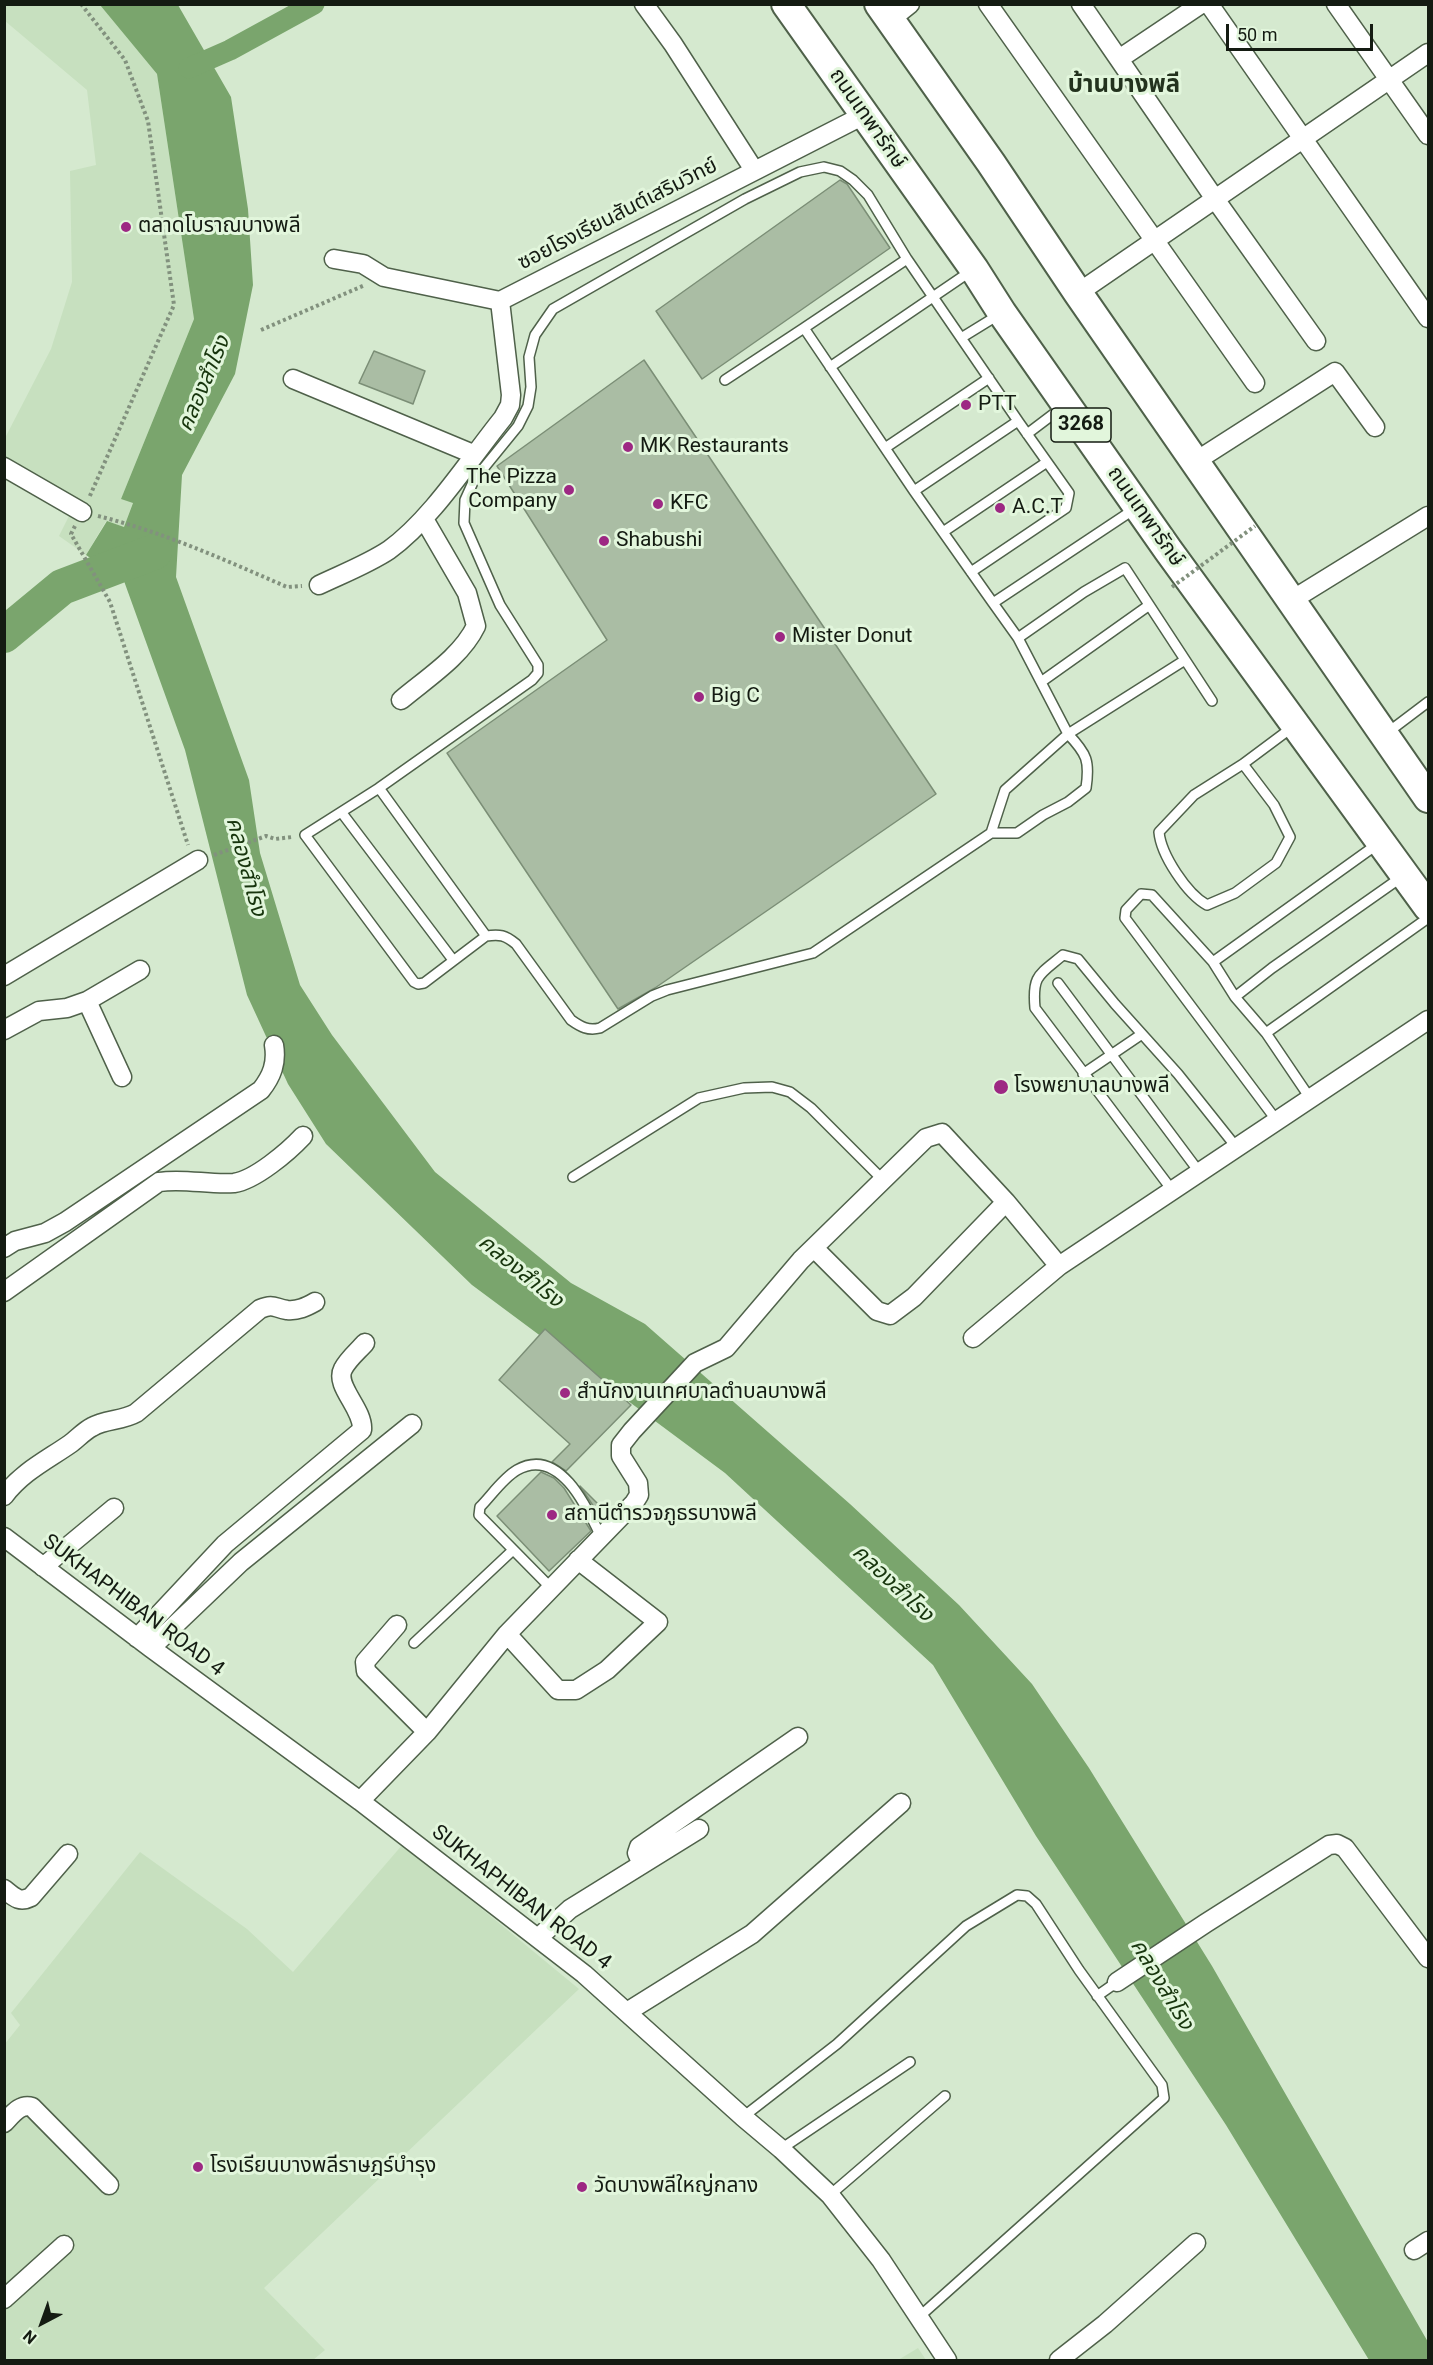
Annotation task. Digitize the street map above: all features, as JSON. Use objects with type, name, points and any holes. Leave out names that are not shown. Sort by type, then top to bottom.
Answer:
[{"type":"main road","name":"ถนนเทพารักษ์","points":[[786,4],[974,269],[1066,405],[1295,726],[1382,842],[1417,878],[1428,907]]},
{"type":"main road","points":[[893,10],[1078,293],[1428,798]]},
{"type":"street","points":[[645,4],[754,170]]},
{"type":"street","points":[[988,4],[1255,383]]},
{"type":"street","points":[[1081,4],[1215,199],[1317,341]]},
{"type":"street","points":[[1119,59],[1201,4]]},
{"type":"street","points":[[1209,4],[1428,318]]},
{"type":"street","points":[[1336,4],[1428,135]]},
{"type":"street","points":[[1078,293],[1428,53]]},
{"type":"street","name":"ซอยโรงเรียนสันต์เสริมวิทย์","points":[[500,301],[864,115]]},
{"type":"street","points":[[319,585],[388,551],[424,519],[503,418],[510,405],[511,395],[500,301],[384,277],[363,264],[334,259]]},
{"type":"street","points":[[1196,461],[1335,372],[1375,427]]},
{"type":"street","points":[[293,379],[473,454]]},
{"type":"street","points":[[4,467],[82,512]]},
{"type":"street","points":[[1292,600],[1428,516]]},
{"type":"street","points":[[401,700],[459,652],[470,639],[476,626],[467,593],[424,519]]},
{"type":"street","points":[[4,976],[198,860]]},
{"type":"street","points":[[4,1030],[39,1011],[67,1008],[87,1001],[140,970]]},
{"type":"street","points":[[87,1001],[122,1077]]},
{"type":"street","points":[[973,1338],[1059,1266],[1428,1020]]},
{"type":"street","points":[[4,1248],[15,1241],[45,1233],[65,1222],[261,1090],[270,1079],[273,1069],[276,1057],[274,1045]]},
{"type":"street","points":[[360,1801],[427,1732],[507,1634],[639,1495],[638,1483],[621,1456],[621,1445],[632,1431],[695,1363],[726,1348],[814,1248],[926,1138],[942,1133],[1006,1202],[1059,1266]]},
{"type":"street","points":[[4,1292],[159,1182],[174,1179],[236,1183],[250,1178],[291,1148],[303,1136]]},
{"type":"street","points":[[814,1248],[877,1311],[890,1316],[914,1297],[1006,1202]]},
{"type":"street","points":[[4,1496],[36,1466],[92,1426],[129,1417],[136,1413],[260,1309],[274,1305],[286,1310],[296,1310],[315,1302]]},
{"type":"street","points":[[144,1643],[225,1544],[362,1430],[363,1421],[340,1379],[342,1370],[365,1343]]},
{"type":"street","points":[[144,1643],[412,1424]]},
{"type":"street","points":[[43,1567],[114,1508]]},
{"type":"street","name":"SUKHAPHIBAN ROAD 4","points":[[4,1537],[360,1801],[584,1974],[830,2195],[881,2260],[947,2361]]},
{"type":"street","points":[[507,1634],[558,1690],[576,1690],[607,1670],[658,1622],[578,1560]]},
{"type":"street","points":[[397,1625],[365,1662],[366,1671],[427,1732]]},
{"type":"street","points":[[642,1864],[637,1853],[639,1847],[798,1737]]},
{"type":"street","points":[[627,2012],[752,1934],[901,1803]]},
{"type":"street","points":[[537,1938],[570,1910],[699,1828]]},
{"type":"street","points":[[1117,1982],[1329,1845],[1337,1844],[1345,1848],[1426,1951]]},
{"type":"street","points":[[4,1889],[16,1899],[24,1901],[32,1897],[68,1854]]},
{"type":"street","points":[[4,2123],[21,2107],[26,2105],[32,2107],[110,2185]]},
{"type":"street","points":[[1059,2361],[1105,2324],[1196,2243]]},
{"type":"street","points":[[4,2299],[64,2245]]},
{"type":"lane","points":[[804,328],[942,532],[1018,638],[1068,734],[1082,748],[1089,768],[1086,788],[1068,802],[1043,815],[1017,833],[991,833],[813,953],[667,990],[652,996],[600,1028],[591,1030],[580,1027],[571,1020],[516,944],[501,934],[486,936],[424,982],[418,984],[414,982],[305,835],[380,788],[532,680],[538,673],[538,665],[500,605],[464,524],[465,500],[474,480],[518,426],[528,406],[531,387],[529,357],[536,335],[553,309],[745,199],[800,172],[825,168],[840,171],[854,180],[868,195],[907,259],[1069,493],[1066,508],[971,572]]},
{"type":"lane","points":[[725,380],[907,259]]},
{"type":"lane","points":[[830,367],[974,269]]},
{"type":"lane","points":[[961,338],[1002,313]]},
{"type":"lane","points":[[885,448],[989,378]]},
{"type":"lane","points":[[1027,434],[1066,405]]},
{"type":"lane","points":[[914,491],[1018,421]]},
{"type":"lane","points":[[942,532],[1047,462]]},
{"type":"lane","points":[[993,603],[1138,507]]},
{"type":"lane","points":[[1018,638],[1125,568],[1212,701]]},
{"type":"lane","points":[[1041,682],[1149,606]]},
{"type":"lane","points":[[991,833],[1005,790],[1068,734],[1185,660]]},
{"type":"lane","points":[[1385,734],[1428,702]]},
{"type":"lane","points":[[1243,764],[1274,805],[1290,837],[1276,863],[1235,893],[1207,905],[1188,890],[1167,854],[1159,832],[1194,795],[1243,764],[1295,726]]},
{"type":"lane","points":[[380,788],[486,936]]},
{"type":"lane","points":[[342,813],[453,960]]},
{"type":"lane","points":[[1213,962],[1382,842]]},
{"type":"lane","points":[[1235,997],[1272,968],[1417,878]]},
{"type":"lane","points":[[1271,1113],[1125,918],[1126,910],[1141,894],[1152,895],[1213,962],[1235,997],[1266,1033],[1310,1098]]},
{"type":"lane","points":[[1266,1033],[1428,918]]},
{"type":"lane","points":[[1172,1190],[1035,1008],[1033,989],[1037,977],[1063,955],[1078,959],[1178,1074],[1237,1148]]},
{"type":"lane","points":[[1058,983],[1200,1173]]},
{"type":"lane","points":[[1083,1074],[1142,1034]]},
{"type":"lane","points":[[573,1177],[699,1098],[744,1088],[772,1087],[790,1092],[812,1108],[883,1180]]},
{"type":"lane","points":[[551,1588],[479,1515],[480,1507],[515,1470],[533,1464],[548,1466],[573,1487],[585,1501],[601,1537]]},
{"type":"lane","points":[[414,1643],[513,1550]]},
{"type":"lane","points":[[743,2117],[837,2044],[966,1926],[1017,1895],[1027,1896],[1036,1904],[1097,1996],[1162,2085],[1164,2098],[920,2317]]},
{"type":"lane","points":[[1097,1996],[1117,1982]]},
{"type":"lane","points":[[781,2149],[910,2062]]},
{"type":"lane","points":[[830,2195],[945,2096]]},
{"type":"path","points":[[81,4],[125,60],[148,121],[174,305],[71,534],[110,602],[187,844],[198,860],[266,836],[275,839],[305,835]]},
{"type":"path","points":[[261,330],[384,277]]},
{"type":"path","points":[[82,512],[126,523],[184,543],[287,587],[319,585]]},
{"type":"path","points":[[1172,587],[1255,526]]},
{"type":"shaded area","name":"ตลาดโบราณบางพลี","points":[[5,5],[100,5],[157,74],[194,319],[121,499],[133,502],[124,527],[106,521],[86,555],[59,536],[71,512],[5,475],[5,438],[51,349],[72,282],[70,171],[96,165],[87,90],[5,21]]},
{"type":"shaded area","name":"โรงเรียนบางพลีราษฎร์บำรุง","points":[[403,1844],[579,1989],[264,2288],[325,2350],[313,2360],[5,2360],[4,2045],[20,2025],[11,2013],[140,1852],[247,1929],[293,1972]]},
{"type":"shaded area","points":[[918,2348],[926,2360],[898,2360]]},
{"type":"water","name":"คลองสำโรง","points":[[100,5],[178,5],[231,97],[248,209],[253,285],[235,374],[182,475],[176,577],[249,780],[260,853],[300,985],[332,1035],[435,1172],[571,1283],[645,1324],[850,1504],[959,1605],[1032,1684],[1089,1768],[1212,1966],[1428,2342],[1428,2360],[1369,2360],[1226,2125],[1036,1836],[933,1665],[725,1473],[472,1285],[326,1144],[288,1084],[247,995],[185,750],[124,581],[86,555],[107,521],[124,527],[133,503],[121,499],[194,319],[157,74]]},
{"type":"building","points":[[840,180],[847,184],[890,248],[702,379],[656,311]]},
{"type":"building","points":[[374,351],[425,371],[413,404],[359,383]]},
{"type":"building","name":"Big C","points":[[644,360],[936,794],[655,988],[618,1009],[447,753],[607,640],[497,466]]},
{"type":"building","name":"สำนักงานเทศบาลตำบลบางพลี","points":[[545,1329],[631,1405],[566,1471],[552,1462],[570,1444],[499,1380]]},
{"type":"building","name":"สถานีตำรวจภูธรบางพลี","points":[[541,1472],[554,1478],[564,1488],[591,1531],[549,1571],[497,1516]]},
{"type":"building","points":[[580,1486],[608,1514],[601,1521],[594,1507]]},
{"type":"waterway","points":[[189,68],[230,50],[314,4]]},
{"type":"waterway","points":[[4,635],[62,587],[154,552]]},
{"type":"place","name":"ตลาดโบราณบางพลี","points":[[126,227]]},
{"type":"place","name":"PTT","points":[[966,405]]},
{"type":"place","name":"MK Restaurants","points":[[628,447]]},
{"type":"place","name":"The Pizza Company","points":[[569,490]]},
{"type":"place","name":"KFC","points":[[658,504]]},
{"type":"place","name":"A.C.T","points":[[1000,508]]},
{"type":"place","name":"Shabushi","points":[[604,541]]},
{"type":"place","name":"Mister Donut","points":[[780,637]]},
{"type":"place","name":"Big C","points":[[699,697]]},
{"type":"place","name":"โรงพยาบาลบางพลี","points":[[1001,1087]]},
{"type":"place","name":"สำนักงานเทศบาลตำบลบางพลี","points":[[565,1393]]},
{"type":"place","name":"สถานีตำรวจภูธรบางพลี","points":[[552,1515]]},
{"type":"place","name":"โรงเรียนบางพลีราษฎร์บำรุง","points":[[198,2167]]},
{"type":"place","name":"วัดบางพลีใหญ่กลาง","points":[[582,2187]]},
{"type":"district","name":"บ้านบางพลี","points":[[1124,86]]}]
